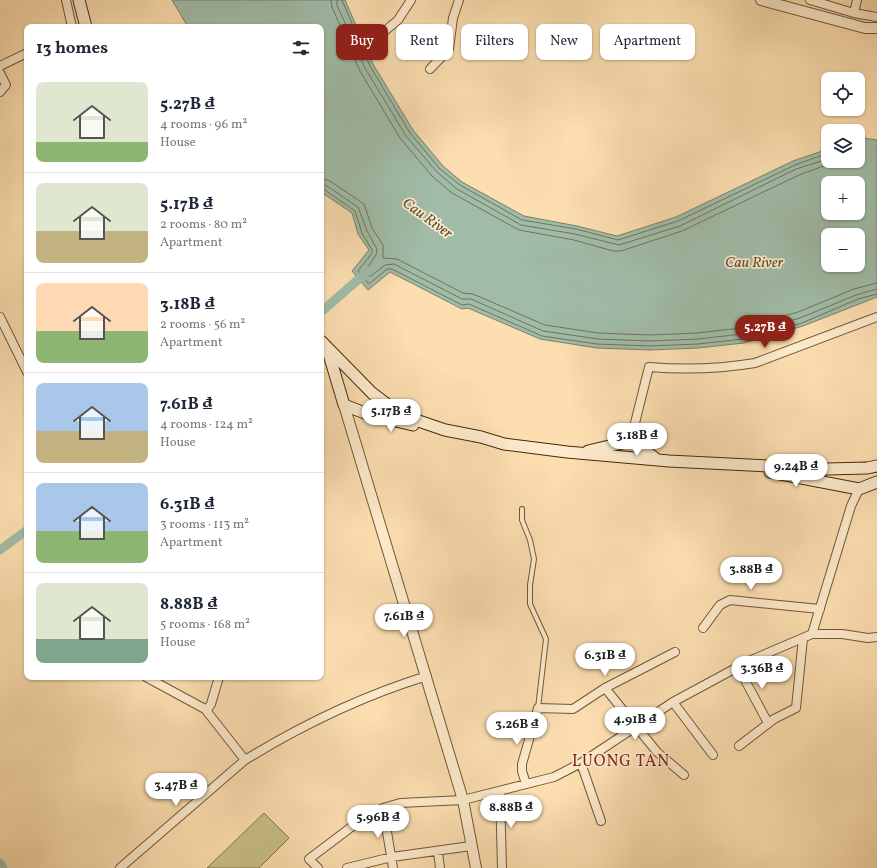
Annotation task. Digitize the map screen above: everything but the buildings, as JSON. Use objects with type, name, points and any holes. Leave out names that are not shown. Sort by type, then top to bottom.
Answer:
[{"type":"main road","points":[[79,0],[85,24]]},
{"type":"main road","points":[[324,345],[344,405],[390,421],[481,437],[504,444],[582,454],[656,460],[827,469],[866,468],[877,466]]},
{"type":"main road","points":[[324,345],[372,393],[401,415],[446,430]]},
{"type":"main road","points":[[582,454],[631,439],[656,460]]},
{"type":"main road","points":[[739,464],[776,473],[859,489],[877,482]]},
{"type":"street","points":[[66,0],[71,24]]},
{"type":"street","points":[[388,28],[398,20],[411,0]]},
{"type":"street","points":[[430,69],[449,50],[453,18],[459,0]]},
{"type":"street","points":[[761,0],[864,28],[877,28]]},
{"type":"street","points":[[810,0],[877,18]]},
{"type":"street","points":[[854,13],[856,0]]},
{"type":"street","points":[[0,66],[24,54]]},
{"type":"street","points":[[0,73],[6,85],[0,92]]},
{"type":"street","points":[[631,439],[649,367],[677,369],[734,366],[755,363],[877,316]]},
{"type":"street","points":[[0,317],[24,366]]},
{"type":"street","points":[[344,405],[427,676],[463,800],[476,868]]},
{"type":"street","points":[[812,634],[851,506],[859,489]]},
{"type":"street","points":[[703,628],[720,605],[730,600],[820,609]]},
{"type":"street","points":[[318,868],[309,859],[355,824],[383,808],[400,803],[463,800],[554,778],[580,763],[673,702],[738,667],[812,634],[842,634],[868,638],[877,637]]},
{"type":"street","points":[[739,746],[768,723],[782,714],[796,708],[803,638]]},
{"type":"street","points":[[526,784],[522,771],[522,764],[538,708],[573,709],[605,688],[675,652]]},
{"type":"street","points":[[738,667],[768,723]]},
{"type":"street","points":[[120,868],[245,760],[300,728],[373,694],[427,676]]},
{"type":"street","points":[[152,680],[207,710],[245,760]]},
{"type":"street","points":[[207,710],[211,704],[218,680]]},
{"type":"street","points":[[605,688],[657,752],[684,775]]},
{"type":"street","points":[[673,702],[713,755]]},
{"type":"street","points":[[580,763],[602,821]]},
{"type":"street","points":[[500,790],[502,868]]},
{"type":"street","points":[[383,808],[393,868]]},
{"type":"street","points":[[347,868],[392,858],[471,846]]},
{"type":"street","points":[[438,852],[440,868]]},
{"type":"lane","points":[[522,509],[522,520],[534,554],[530,585],[530,604],[546,639],[538,708]]},
{"type":"shaded area","points":[[264,813],[289,838],[259,868],[207,868]]},
{"type":"water","name":"Cau River","points":[[172,0],[345,0],[356,24],[336,24],[336,60],[371,60],[413,130],[443,166],[462,182],[524,216],[577,226],[617,236],[676,217],[793,161],[821,151],[821,168],[865,168],[865,138],[877,140],[877,297],[803,326],[744,343],[698,348],[650,350],[597,348],[540,339],[468,308],[462,309],[390,272],[368,290],[352,271],[369,250],[358,234],[352,213],[324,194],[324,24],[186,24]]},
{"type":"waterway","points":[[324,309],[368,271]]},
{"type":"waterway","points":[[0,550],[24,532]]},
{"type":"waterway","points":[[0,863],[3,868]]},
{"type":"district","name":"LUONG TAN","points":[[621,762]]}]
